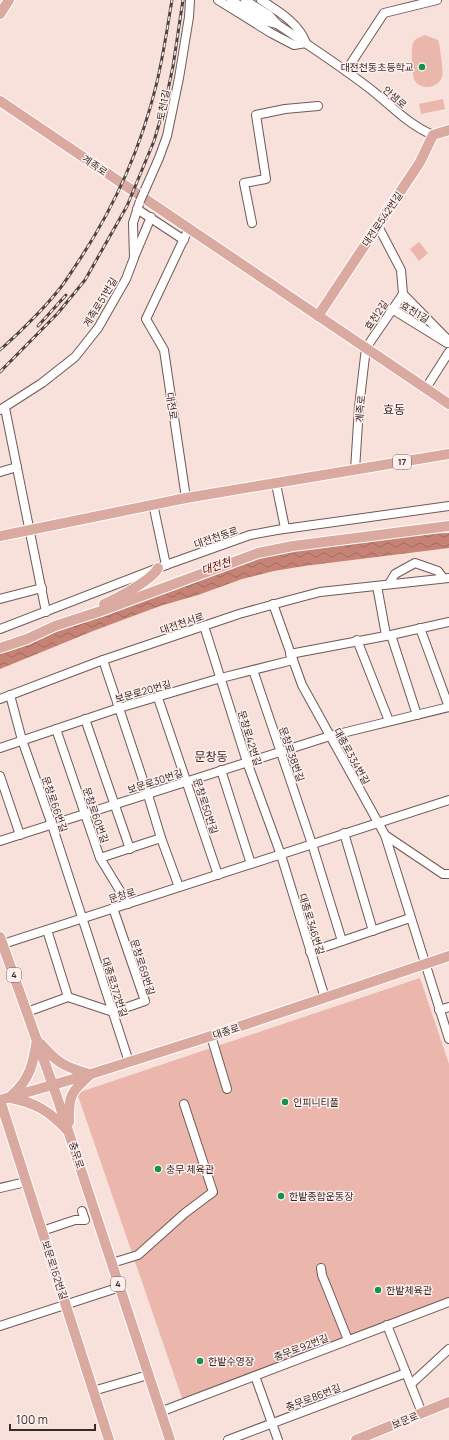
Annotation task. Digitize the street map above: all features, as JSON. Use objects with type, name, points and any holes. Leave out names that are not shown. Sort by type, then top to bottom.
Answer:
[{"type":"main road","points":[[0,14],[10,0]]},
{"type":"main road","name":"계족로","points":[[0,101],[449,404]]},
{"type":"main road","points":[[433,135],[449,130]]},
{"type":"main road","name":"대전로542번길","points":[[318,316],[420,162],[433,135]]},
{"type":"main road","name":"17","points":[[0,536],[153,504],[449,454]]},
{"type":"main road","points":[[435,528],[449,518]]},
{"type":"main road","points":[[0,648],[55,626],[258,553],[293,546],[449,526]]},
{"type":"main road","points":[[78,619],[152,576],[162,566]]},
{"type":"main road","name":"충무로","points":[[1,942],[53,1084],[170,1440]]},
{"type":"main road","name":"대종로","points":[[2,1099],[91,1074],[211,1036],[449,956]]},
{"type":"main road","points":[[37,1040],[51,1056],[61,1064],[91,1074],[71,1096],[68,1105],[69,1132]]},
{"type":"main road","points":[[2,1099],[20,1088],[27,1078],[37,1040]]},
{"type":"main road","points":[[2,1099],[25,1101],[40,1107],[58,1120],[69,1132]]},
{"type":"main road","name":"보문로162번길","points":[[2,1099],[26,1182],[109,1440]]},
{"type":"main road","name":"보문로","points":[[360,1439],[422,1413],[448,1405]]},
{"type":"street","name":"토천1길","points":[[138,205],[167,136],[179,78],[189,17],[190,0]]},
{"type":"street","points":[[218,0],[294,45],[306,43],[303,34],[283,15],[261,0]]},
{"type":"street","points":[[231,0],[265,21],[277,24]]},
{"type":"street","points":[[245,0],[269,15],[277,24]]},
{"type":"street","points":[[346,70],[384,13],[437,0]]},
{"type":"street","name":"안샘로","points":[[277,24],[346,70],[413,125],[433,135]]},
{"type":"street","points":[[252,223],[244,183],[266,179],[256,115],[284,109],[318,106]]},
{"type":"street","points":[[138,205],[151,218],[184,240],[190,228]]},
{"type":"street","name":"계족로51번길","points":[[3,409],[42,383],[75,357],[98,328],[126,279],[134,258],[133,223],[138,205]]},
{"type":"street","points":[[134,258],[151,218]]},
{"type":"street","points":[[378,226],[401,270],[403,294],[449,341]]},
{"type":"street","name":"대전로","points":[[184,240],[146,319],[164,350],[186,498]]},
{"type":"street","name":"효천2길","points":[[366,348],[403,294]]},
{"type":"street","name":"효천1길","points":[[392,309],[449,344]]},
{"type":"street","name":"계족로","points":[[355,470],[359,407],[366,348]]},
{"type":"street","points":[[426,388],[449,352]]},
{"type":"street","points":[[3,409],[17,467],[46,612]]},
{"type":"street","points":[[0,472],[17,467]]},
{"type":"street","points":[[276,484],[285,528]]},
{"type":"street","points":[[153,504],[162,566]]},
{"type":"street","name":"대전천동로","points":[[0,629],[162,566],[250,535],[285,528],[449,506]]},
{"type":"street","points":[[389,584],[395,574],[415,561],[438,571],[446,578]]},
{"type":"street","name":"대전천서로","points":[[0,699],[103,660],[273,604],[320,592],[446,578]]},
{"type":"street","points":[[377,586],[389,635],[417,715]]},
{"type":"street","points":[[1,596],[42,588]]},
{"type":"street","name":"대종로334번길","points":[[273,604],[302,685],[385,835],[424,964],[449,1039]]},
{"type":"street","name":"보문로20번길","points":[[0,748],[119,708],[254,670],[291,657],[357,640],[389,635],[449,622]]},
{"type":"street","name":"문창로42번길","points":[[204,626],[222,678],[247,762],[280,855]]},
{"type":"street","points":[[420,628],[449,707]]},
{"type":"street","points":[[357,640],[389,721]]},
{"type":"street","points":[[103,660],[161,838],[179,887]]},
{"type":"street","name":"문창로38번길","points":[[254,670],[280,752],[312,844]]},
{"type":"street","name":"문창로66번길","points":[[10,695],[22,740],[52,824],[82,919]]},
{"type":"street","name":"문창로50번길","points":[[158,698],[218,875]]},
{"type":"street","name":"보문로30번길","points":[[0,841],[330,736],[449,707]]},
{"type":"street","points":[[85,719],[130,849]]},
{"type":"street","name":"문창로60번길","points":[[56,729],[100,858],[128,904]]},
{"type":"street","points":[[221,770],[251,864]]},
{"type":"street","points":[[0,776],[20,834]]},
{"type":"street","name":"문창로","points":[[1,942],[82,919],[449,800]]},
{"type":"street","points":[[344,833],[373,931]]},
{"type":"street","points":[[385,835],[443,874],[449,874]]},
{"type":"street","points":[[100,858],[161,838]]},
{"type":"street","points":[[312,844],[342,941]]},
{"type":"street","name":"대종로346번길","points":[[280,855],[325,998]]},
{"type":"street","name":"문창로69번길","points":[[113,1012],[145,1001],[114,908]]},
{"type":"street","points":[[310,952],[410,918]]},
{"type":"street","name":"대종로372번길","points":[[82,919],[129,1062]]},
{"type":"street","points":[[47,930],[68,997]]},
{"type":"street","points":[[27,1012],[68,997],[113,1012]]},
{"type":"street","points":[[439,1010],[449,1007]]},
{"type":"street","points":[[211,1036],[227,1089]]},
{"type":"street","points":[[112,1263],[138,1255],[185,1213],[213,1192],[184,1104]]},
{"type":"street","points":[[0,1188],[26,1182]]},
{"type":"street","points":[[42,1231],[76,1220],[85,1220],[82,1211]]},
{"type":"street","points":[[321,1268],[322,1275],[348,1340]]},
{"type":"street","points":[[0,1326],[120,1287]]},
{"type":"street","name":"충무로92번길","points":[[160,1412],[449,1302]]},
{"type":"street","points":[[387,1325],[422,1413]]},
{"type":"street","points":[[411,1384],[449,1350]]},
{"type":"street","name":"충무로86번길","points":[[228,1440],[406,1373]]},
{"type":"street","points":[[93,1391],[148,1375]]},
{"type":"street","points":[[255,1376],[278,1440]]},
{"type":"shaded area","points":[[425,35],[438,40],[443,71],[440,81],[433,86],[428,87],[424,87],[416,83],[414,79],[412,59],[412,47],[414,42],[416,39]]},
{"type":"shaded area","points":[[443,99],[445,109],[421,114],[419,104]]},
{"type":"shaded area","points":[[419,242],[428,253],[419,261],[410,249]]},
{"type":"shaded area","name":"한밭종합운동장","points":[[420,978],[449,1064],[449,1299],[183,1401],[77,1093]]},
{"type":"water","name":"대전천","points":[[449,533],[449,548],[304,566],[274,571],[242,579],[198,595],[160,606],[93,631],[0,669],[0,652],[265,555],[409,534]]},
{"type":"railway","points":[[0,350],[37,315],[62,286],[102,223],[124,179],[142,134],[156,86],[172,0]]},
{"type":"railway","points":[[0,372],[58,313],[85,280],[127,206],[154,141],[165,104],[173,66],[183,0]]},
{"type":"railway","points":[[38,326],[66,295]]},
{"type":"place","name":"대전천동초등학교","points":[[422,67]]},
{"type":"place","name":"인피니티풀","points":[[285,1102]]},
{"type":"place","name":"충무 체육관","points":[[158,1169]]},
{"type":"place","name":"한밭종합운동장","points":[[281,1196]]},
{"type":"place","name":"한밭체육관","points":[[378,1290]]},
{"type":"place","name":"한밭수영장","points":[[200,1361]]},
{"type":"district","name":"효동","points":[[394,410]]},
{"type":"district","name":"문창동","points":[[211,757]]}]
